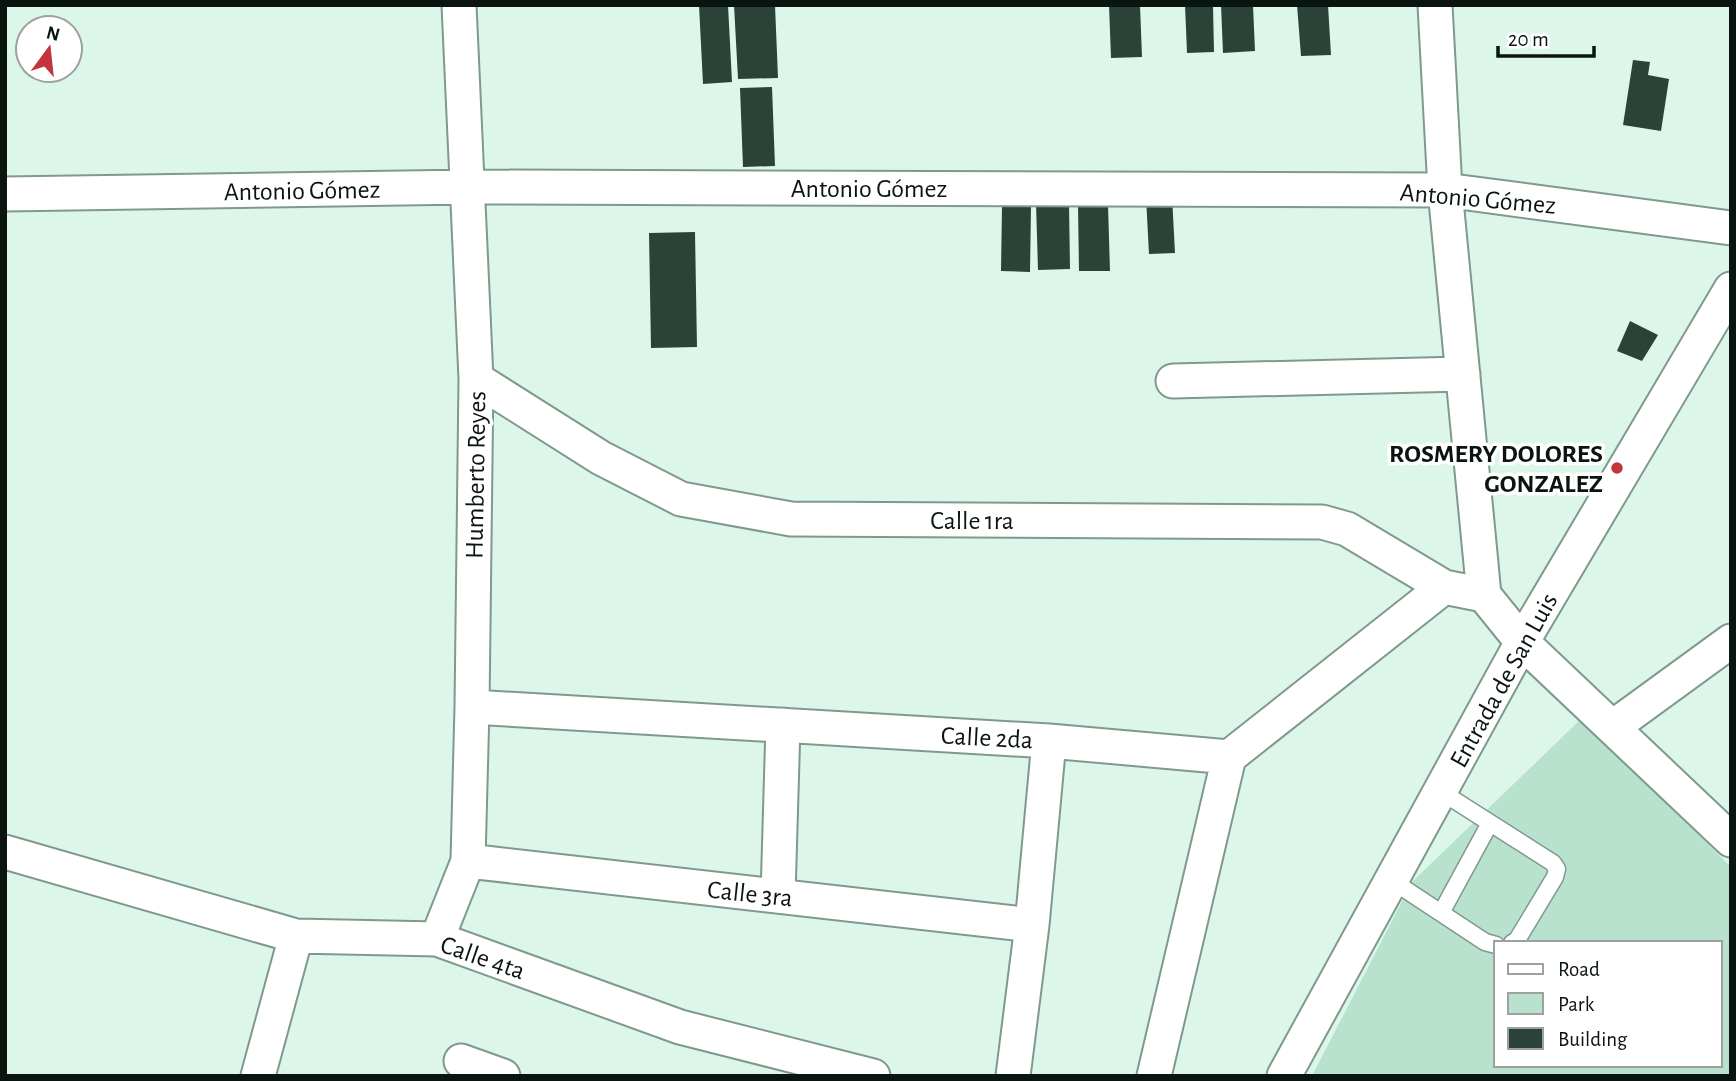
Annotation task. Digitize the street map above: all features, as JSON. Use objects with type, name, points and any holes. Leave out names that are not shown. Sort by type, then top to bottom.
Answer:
[{"type":"street","name":"Humberto Reyes","points":[[437,939],[468,861],[472,707],[476,379],[459,5]]},
{"type":"street","points":[[1435,5],[1445,190],[1484,595],[1522,642],[1730,838]]},
{"type":"street","name":"Antonio Gómez","points":[[5,194],[469,187],[1445,190],[1731,228]]},
{"type":"street","name":"Entrada de San Luis","points":[[1284,1076],[1522,642],[1731,289]]},
{"type":"street","points":[[1172,381],[1463,374]]},
{"type":"street","name":"Calle 1ra","points":[[476,379],[601,458],[681,499],[791,519],[1322,522],[1347,529],[1444,587],[1484,595]]},
{"type":"street","points":[[1154,1076],[1229,757],[1444,587]]},
{"type":"street","points":[[1613,727],[1731,641]]},
{"type":"street","name":"Calle 2da","points":[[472,707],[1049,741],[1229,757]]},
{"type":"street","points":[[778,896],[783,725]]},
{"type":"street","points":[[1013,1076],[1032,925],[1049,741]]},
{"type":"street","name":"Calle 4ta","points":[[5,852],[296,936],[437,939],[680,1027],[873,1076]]},
{"type":"street","name":"Calle 3ra","points":[[468,861],[1032,925]]},
{"type":"street","points":[[258,1076],[296,936]]},
{"type":"street","points":[[461,1061],[503,1076]]},
{"type":"lane","points":[[1440,791],[1553,863],[1557,869],[1555,877],[1515,941]]},
{"type":"lane","points":[[1441,913],[1490,823]]},
{"type":"lane","points":[[1391,880],[1485,942],[1494,944]]},
{"type":"green space","points":[[1581,719],[1731,867],[1731,1076],[1312,1076],[1412,882]]},
{"type":"building","points":[[699,5],[728,5],[732,82],[703,84]]},
{"type":"building","points":[[734,5],[775,5],[778,78],[738,79]]},
{"type":"building","points":[[1109,5],[1140,5],[1142,57],[1111,58]]},
{"type":"building","points":[[1185,5],[1213,5],[1214,52],[1187,53]]},
{"type":"building","points":[[1221,5],[1253,5],[1255,51],[1223,53]]},
{"type":"building","points":[[1297,5],[1328,5],[1331,55],[1301,56]]},
{"type":"building","points":[[1633,60],[1650,62],[1648,75],[1669,79],[1661,131],[1623,125]]},
{"type":"building","points":[[772,87],[775,166],[743,167],[740,88]]},
{"type":"building","points":[[1172,196],[1175,253],[1149,254],[1146,197]]},
{"type":"building","points":[[1036,203],[1069,203],[1070,269],[1038,270]]},
{"type":"building","points":[[1108,205],[1110,271],[1079,271],[1078,206]]},
{"type":"building","points":[[1002,206],[1031,206],[1030,272],[1001,271]]},
{"type":"building","points":[[695,232],[697,347],[651,348],[649,233]]},
{"type":"building","points":[[1630,321],[1658,335],[1642,361],[1617,351]]},
{"type":"place","name":"ROSMERY DOLORES GONZALEZ","points":[[1617,468]]}]
